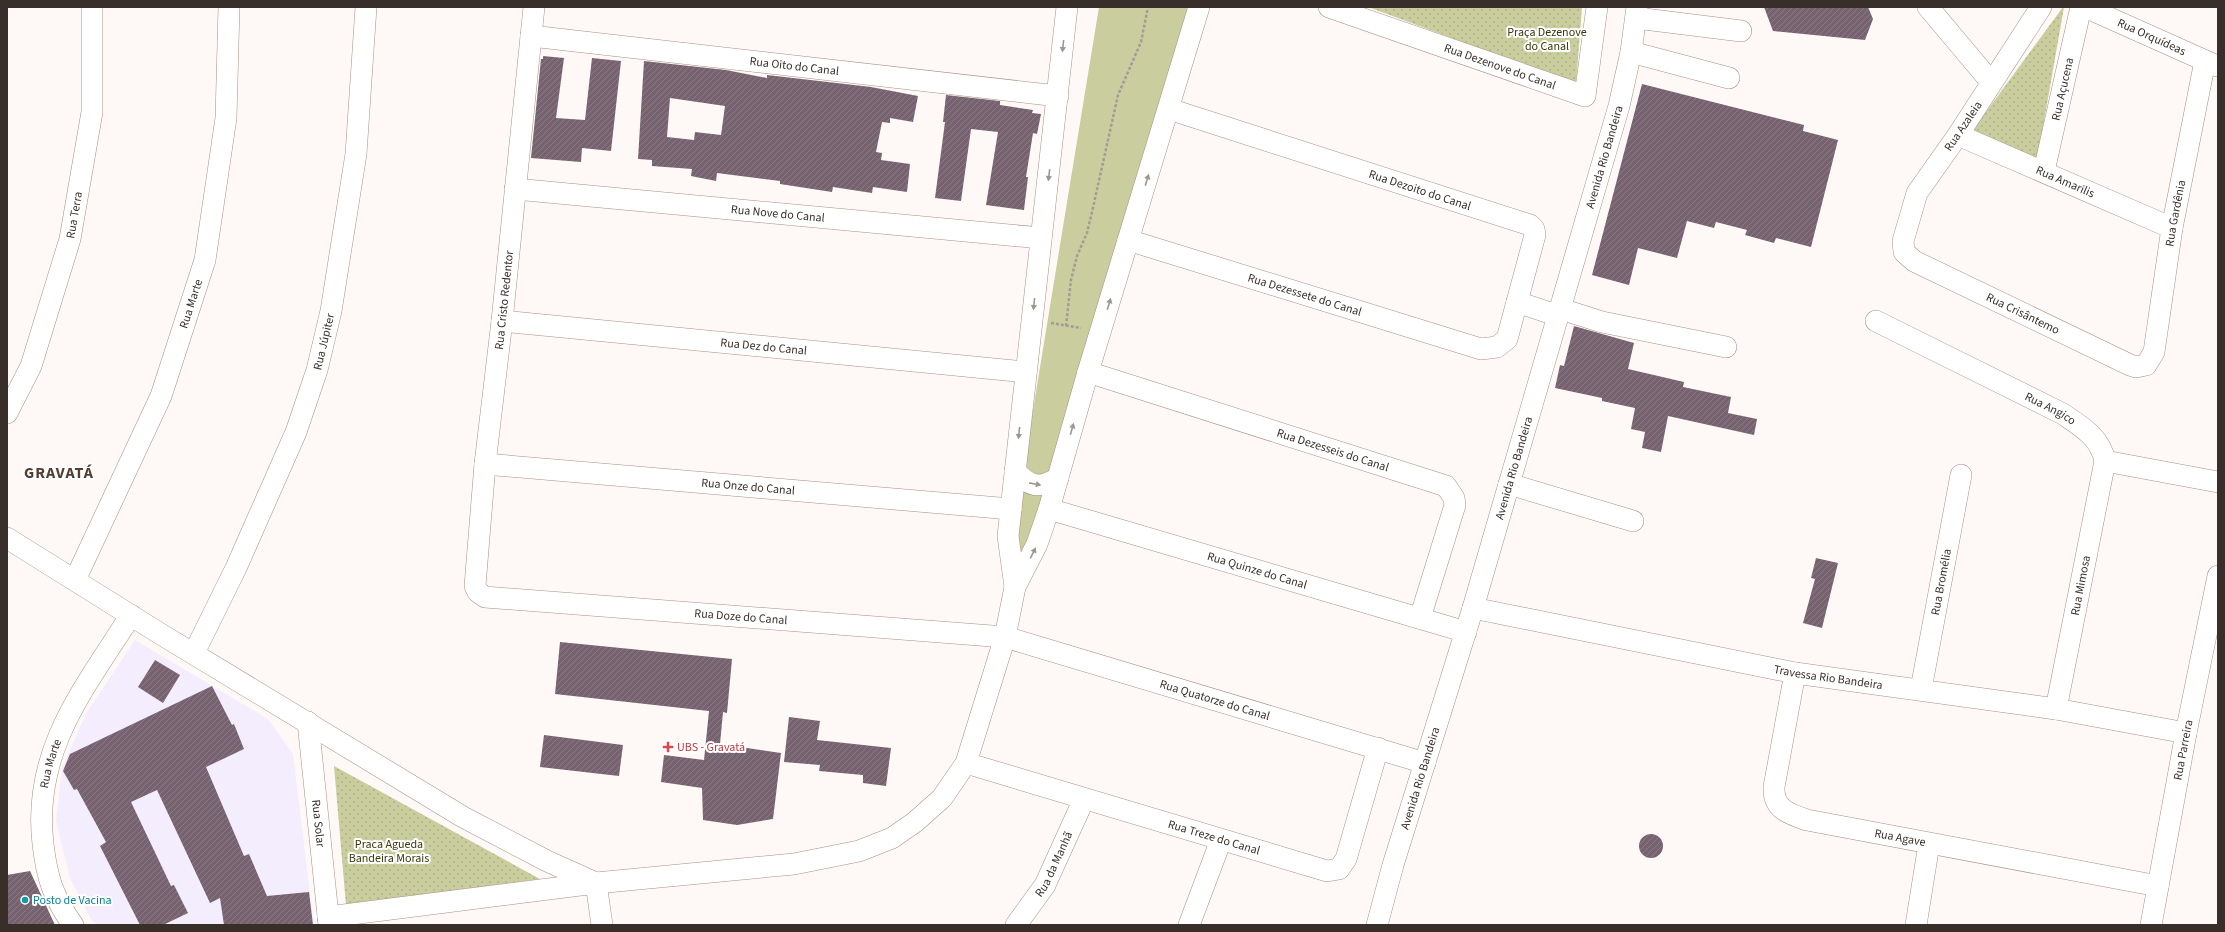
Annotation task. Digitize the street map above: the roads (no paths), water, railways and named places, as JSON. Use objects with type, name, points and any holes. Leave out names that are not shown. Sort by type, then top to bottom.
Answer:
[{"type":"street","name":"Rua Terra","points":[[7,413],[31,366],[70,239],[92,112],[92,7]]},
{"type":"street","name":"Rua Marte","points":[[76,580],[161,396],[205,260],[226,118],[229,7]]},
{"type":"street","name":"Rua Júpiter","points":[[194,653],[236,568],[296,432],[317,370],[331,311],[356,154],[366,7]]},
{"type":"street","name":"Rua Cristo Redentor","points":[[478,592],[475,586],[485,464],[502,321],[534,7]]},
{"type":"street","points":[[1015,588],[1008,536],[1068,7]]},
{"type":"street","points":[[329,921],[596,884],[794,864],[859,851],[892,838],[915,822],[942,798],[966,763],[1005,637],[1015,588],[1037,544],[1049,509],[1088,372],[1199,7]]},
{"type":"street","name":"Rua Dezenove do Canal","points":[[1329,7],[1585,96],[1597,7]]},
{"type":"street","points":[[1928,7],[1991,82]]},
{"type":"street","name":"Rua Azaleia","points":[[1904,252],[1903,241],[1917,193],[1958,135],[2041,7]]},
{"type":"street","name":"Rua Açucena","points":[[2044,171],[2080,7]]},
{"type":"street","name":"Rua Orquídeas","points":[[2085,7],[2211,64]]},
{"type":"street","points":[[1636,13],[1741,31]]},
{"type":"street","name":"Avenida Rio Bandeira","points":[[1377,925],[1393,865],[1466,632],[1619,106],[1631,52],[1636,13]]},
{"type":"street","name":"Rua Oito do Canal","points":[[531,36],[1058,96]]},
{"type":"street","points":[[1631,52],[1729,78]]},
{"type":"street","name":"Rua Gardênia","points":[[2146,365],[2154,352],[2172,228],[2211,64]]},
{"type":"street","name":"Rua Dezoito do Canal","points":[[1169,109],[1530,225],[1534,229],[1535,235],[1507,339],[1497,347],[1481,349]]},
{"type":"street","name":"Rua Amarilis","points":[[1958,135],[2044,171],[2172,228]]},
{"type":"street","name":"Rua Nove do Canal","points":[[515,189],[1041,238]]},
{"type":"street","name":"Rua Dezessete do Canal","points":[[1128,240],[1481,349]]},
{"type":"street","name":"Rua Crisântemo","points":[[1904,252],[1914,261],[2130,365],[2136,367],[2146,365]]},
{"type":"street","points":[[1516,302],[1602,322],[1726,347]]},
{"type":"street","name":"Rua Dez do Canal","points":[[502,321],[1026,372]]},
{"type":"street","name":"Rua Angico","points":[[1876,321],[2062,414],[2086,430],[2097,441],[2105,461]]},
{"type":"street","name":"Rua Dezesseis do Canal","points":[[1088,372],[1446,486],[1454,498],[1455,505],[1420,618]]},
{"type":"street","points":[[2105,461],[2218,482]]},
{"type":"street","name":"Rua Mimosa","points":[[2056,708],[2105,461]]},
{"type":"street","name":"Rua Onze do Canal","points":[[485,464],[1011,509]]},
{"type":"street","points":[[1015,471],[1025,481],[1035,485],[1046,485],[1058,478]]},
{"type":"street","name":"Rua Bromélia","points":[[1921,689],[1961,475]]},
{"type":"street","points":[[1509,484],[1633,521]]},
{"type":"street","name":"Rua Quinze do Canal","points":[[1049,509],[1466,632]]},
{"type":"street","points":[[10,546],[76,580],[131,616],[463,817],[547,861],[596,884]]},
{"type":"street","name":"Rua Parreira","points":[[2151,925],[2186,733],[2218,576]]},
{"type":"street","name":"Rua Doze do Canal","points":[[478,592],[485,597],[1005,637]]},
{"type":"street","name":"Travessa Rio Bandeira","points":[[1473,608],[1795,673],[2056,708],[2186,733]]},
{"type":"street","name":"Rua Marte","points":[[73,925],[58,904],[46,871],[42,836],[41,803],[46,772],[56,739],[70,710],[131,616]]},
{"type":"street","name":"Rua Quatorze do Canal","points":[[1005,637],[1425,763]]},
{"type":"street","name":"Rua Agave","points":[[1795,673],[1774,787],[1774,796],[1777,804],[1789,814],[1807,820],[1929,844],[2158,886]]},
{"type":"street","name":"Rua Solar","points":[[308,722],[329,921]]},
{"type":"street","name":"Rua Treze do Canal","points":[[966,763],[1327,871],[1339,869],[1346,859],[1378,748]]},
{"type":"street","name":"Rua da Manhã","points":[[1016,925],[1046,885],[1084,799]]},
{"type":"street","points":[[1189,925],[1221,840]]},
{"type":"street","points":[[1916,925],[1929,844]]},
{"type":"street","points":[[596,884],[602,925]]},
{"type":"place","name":"UBS - Gravatá","points":[[668,747]]},
{"type":"place","name":"Posto de Vacina","points":[[25,900]]},
{"type":"district","name":"GRAVATÁ","points":[[59,472]]},
{"type":"park label","name":"Praça Dezenove do Canal","points":[[1547,39]]},
{"type":"park label","name":"Praca Agueda Bandeira Morais","points":[[389,851]]}]
